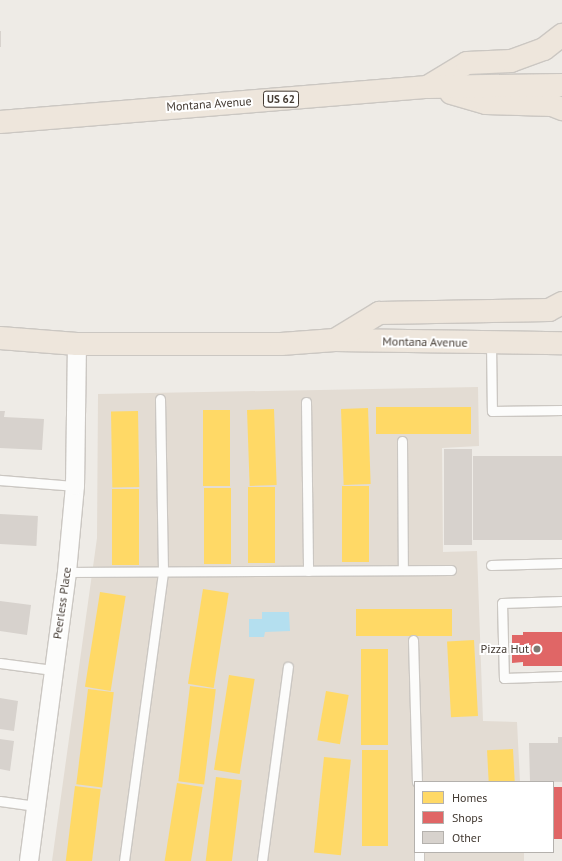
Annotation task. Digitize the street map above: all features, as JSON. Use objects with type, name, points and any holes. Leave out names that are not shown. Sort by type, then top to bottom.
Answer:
[{"type":"highway","points":[[428,87],[467,63],[511,61],[544,49],[562,34]]},
{"type":"highway","name":"Montana Avenue","points":[[0,122],[428,87],[562,85]]},
{"type":"highway","points":[[428,87],[486,104],[552,105],[562,109]]},
{"type":"highway","points":[[335,340],[379,313],[549,310],[562,303]]},
{"type":"highway","name":"Montana Avenue","points":[[0,338],[77,344],[281,344],[335,340],[562,343]]},
{"type":"street","name":"Peerless Place","points":[[29,861],[67,572],[75,486],[77,344]]},
{"type":"lane","points":[[491,343],[492,411],[562,410]]},
{"type":"lane","points":[[124,861],[163,571],[160,399]]},
{"type":"lane","points":[[306,402],[308,570]]},
{"type":"lane","points":[[402,441],[403,570]]},
{"type":"lane","points":[[0,480],[75,486]]},
{"type":"lane","points":[[491,565],[562,563]]},
{"type":"lane","points":[[67,572],[451,570]]},
{"type":"lane","points":[[562,602],[502,603],[504,678],[562,676]]},
{"type":"lane","points":[[413,640],[417,781]]},
{"type":"lane","points":[[0,663],[53,670]]},
{"type":"lane","points":[[262,861],[288,667]]},
{"type":"lane","points":[[0,801],[36,806]]},
{"type":"shaded area","points":[[478,387],[479,446],[442,448],[443,552],[477,551],[483,721],[517,722],[520,781],[414,781],[414,853],[524,853],[524,861],[52,861],[97,538],[98,394]]},
{"type":"water","points":[[262,612],[289,612],[290,631],[265,632],[264,637],[249,637],[249,619],[262,619]]},
{"type":"building: Homes","points":[[376,407],[471,407],[471,434],[376,434]]},
{"type":"building: Homes","points":[[368,408],[371,484],[344,485],[341,409]]},
{"type":"building: Homes","points":[[274,409],[277,485],[250,486],[247,410]]},
{"type":"building: Homes","points":[[203,410],[230,410],[230,486],[203,486]]},
{"type":"building: Homes","points":[[111,411],[138,411],[139,487],[112,487]]},
{"type":"building: Homes","points":[[342,486],[369,486],[369,562],[342,562]]},
{"type":"building: Homes","points":[[248,487],[275,487],[275,563],[248,563]]},
{"type":"building: Homes","points":[[204,488],[231,488],[231,564],[204,564]]},
{"type":"building: Homes","points":[[112,489],[139,489],[139,565],[112,565]]},
{"type":"building: Homes","points":[[203,589],[229,593],[214,688],[188,684]]},
{"type":"building: Homes","points":[[100,592],[126,596],[111,691],[85,687]]},
{"type":"building: Homes","points":[[356,609],[452,609],[452,636],[356,636]]},
{"type":"building: Homes","points":[[474,640],[478,716],[451,717],[447,641]]},
{"type":"building: Homes","points":[[361,649],[388,649],[388,745],[361,745]]},
{"type":"building: Homes","points":[[229,675],[255,679],[240,774],[214,770]]},
{"type":"building: Homes","points":[[190,686],[216,689],[204,784],[178,781]]},
{"type":"building: Homes","points":[[88,689],[114,692],[102,787],[76,784]]},
{"type":"building: Homes","points":[[326,691],[349,695],[340,744],[317,740]]},
{"type":"building: Homes","points":[[513,749],[515,781],[489,781],[487,750]]},
{"type":"building: Homes","points":[[362,750],[388,750],[388,846],[362,846]]},
{"type":"building: Homes","points":[[324,757],[351,760],[341,855],[314,852]]},
{"type":"building: Homes","points":[[216,777],[242,780],[232,861],[206,861]]},
{"type":"building: Homes","points":[[177,783],[203,787],[191,861],[165,861]]},
{"type":"building: Homes","points":[[75,786],[101,789],[92,861],[66,861]]},
{"type":"building: Shops","name":"Pizza Hut","points":[[523,632],[562,632],[562,666],[523,666],[523,662],[512,663],[512,635],[523,635]]},
{"type":"building: Shops","points":[[554,787],[562,787],[562,839],[554,839]]},
{"type":"building: Other","points":[[0,31],[1,31],[0,47]]},
{"type":"building: Other","points":[[0,411],[5,411],[4,417],[44,419],[42,450],[0,448]]},
{"type":"building: Other","points":[[444,449],[472,449],[472,545],[444,545]]},
{"type":"building: Other","points":[[473,456],[562,456],[562,540],[473,540]]},
{"type":"building: Other","points":[[0,514],[38,516],[36,546],[0,544]]},
{"type":"building: Other","points":[[0,601],[31,605],[27,635],[0,631]]},
{"type":"building: Other","points":[[0,698],[18,701],[14,731],[0,729]]},
{"type":"building: Other","points":[[558,737],[562,737],[562,782],[530,781],[529,743],[558,743]]},
{"type":"building: Other","points":[[0,739],[14,741],[10,771],[0,769]]},
{"type":"place","name":"Pizza Hut","points":[[537,649]]}]
